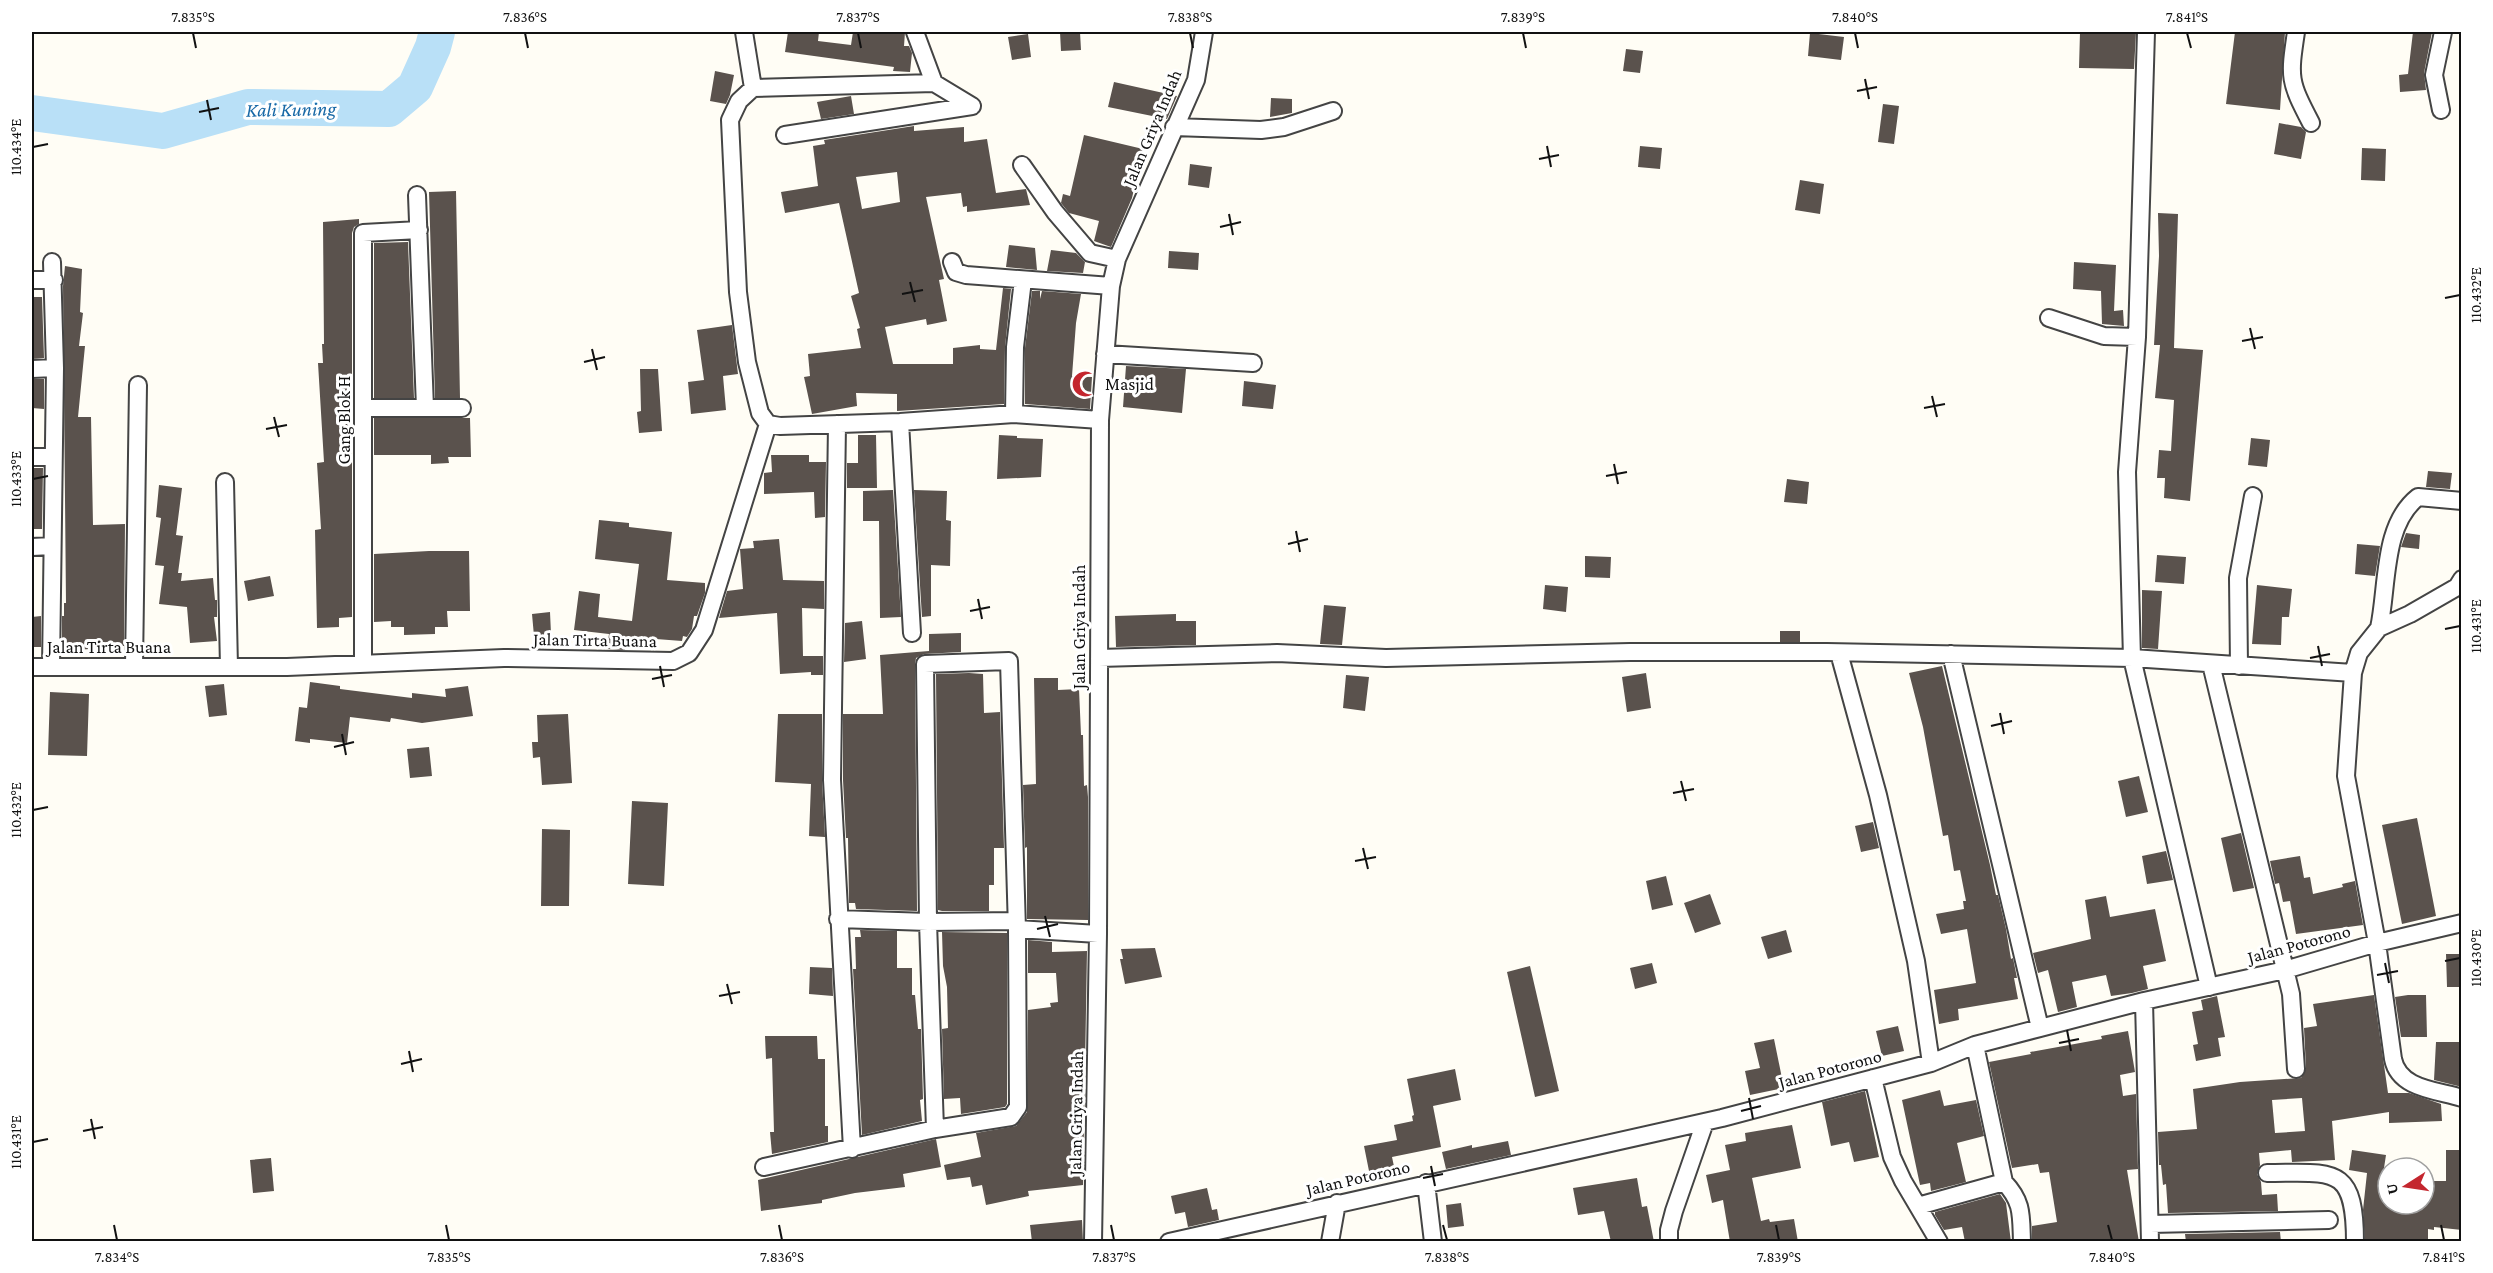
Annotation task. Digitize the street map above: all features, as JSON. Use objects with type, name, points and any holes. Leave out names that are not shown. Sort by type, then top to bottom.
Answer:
[{"type":"street","points":[[744,32],[753,88]]},
{"type":"street","points":[[915,32],[934,83]]},
{"type":"street","name":"Jalan Griya Indah","points":[[1094,1242],[1100,420],[1110,286],[1117,259],[1196,80],[1204,32]]},
{"type":"street","points":[[2146,32],[2137,337],[2127,472],[2132,658],[2209,987]]},
{"type":"street","points":[[2296,32],[2290,69],[2293,89],[2311,123]]},
{"type":"street","points":[[2441,110],[2434,75],[2443,32]]},
{"type":"street","points":[[785,135],[972,106],[934,83],[753,88],[739,101],[730,120],[738,292],[747,362],[760,413],[768,424],[780,426],[900,422],[1014,414],[1100,420]]},
{"type":"street","points":[[1174,127],[1261,130],[1284,127],[1333,111]]},
{"type":"street","points":[[1022,165],[1060,220],[1090,253],[1117,259]]},
{"type":"street","points":[[417,195],[425,408]]},
{"type":"street","name":"Gang Blok H","points":[[363,663],[363,233],[419,230]]},
{"type":"street","points":[[51,667],[55,368],[52,262]]},
{"type":"street","points":[[952,262],[956,272],[966,275],[1110,286]]},
{"type":"street","points":[[32,280],[54,280]]},
{"type":"street","points":[[1014,414],[1015,347],[1023,280]]},
{"type":"street","points":[[2049,318],[2104,336],[2137,337]]},
{"type":"street","points":[[1105,354],[1253,363]]},
{"type":"street","points":[[32,369],[55,368]]},
{"type":"street","points":[[134,666],[138,385]]},
{"type":"street","points":[[363,408],[462,408]]},
{"type":"street","points":[[900,422],[912,633]]},
{"type":"street","name":"Jalan Tirta Buana","points":[[32,667],[229,667],[504,658],[673,661],[689,653],[704,630],[768,424]]},
{"type":"street","points":[[837,424],[832,780],[852,1149]]},
{"type":"street","points":[[32,458],[53,457]]},
{"type":"street","points":[[225,482],[229,667]]},
{"type":"street","points":[[2239,666],[2238,578],[2253,496]]},
{"type":"street","points":[[2379,628],[2392,541],[2405,507],[2418,497],[2462,501]]},
{"type":"street","points":[[32,547],[52,546]]},
{"type":"street","points":[[2462,579],[2457,586],[2410,614],[2379,628],[2359,654],[2353,673],[2346,776],[2377,942],[2396,1071],[2408,1083],[2462,1098]]},
{"type":"street","points":[[1099,658],[1277,653],[1386,658],[1642,652],[1951,654],[2132,658],[2353,673]]},
{"type":"street","points":[[1839,653],[1878,795],[1916,961],[1931,1063]]},
{"type":"street","points":[[1951,654],[2040,1028]]},
{"type":"street","points":[[765,1167],[935,1129],[1011,1117],[1016,1113],[1018,1107],[1016,925],[1009,661],[925,664],[928,922],[935,1129]]},
{"type":"street","points":[[2211,664],[2291,993],[2296,1069]]},
{"type":"street","points":[[838,919],[1016,925],[1098,934]]},
{"type":"street","name":"Jalan Potorono","points":[[1169,1242],[1706,1122],[1931,1063],[1975,1046],[2040,1028],[2144,1001],[2285,970],[2377,942],[2462,923]]},
{"type":"street","points":[[2144,1001],[2150,1242]]},
{"type":"street","points":[[1975,1046],[2004,1182],[2016,1195],[2021,1209],[2022,1242]]},
{"type":"street","points":[[1873,1078],[1892,1157],[1939,1242]]},
{"type":"street","points":[[1669,1242],[1669,1230],[1674,1211],[1706,1122]]},
{"type":"street","points":[[2267,1173],[2324,1173],[2341,1180],[2353,1198],[2355,1242]]},
{"type":"street","points":[[1918,1206],[2004,1182]]},
{"type":"street","points":[[1426,1183],[1433,1242]]},
{"type":"street","points":[[1330,1242],[1337,1203]]},
{"type":"street","points":[[2150,1224],[2329,1220]]},
{"type":"building","points":[[788,32],[819,32],[818,41],[851,45],[853,32],[905,32],[904,46],[909,46],[912,53],[910,72],[893,71],[894,67],[785,52]]},
{"type":"building","points":[[1060,32],[1080,32],[1081,50],[1061,51]]},
{"type":"building","points":[[2080,32],[2136,32],[2134,69],[2079,68]]},
{"type":"building","points":[[2235,32],[2285,32],[2280,110],[2226,104]]},
{"type":"building","points":[[2413,32],[2432,32],[2424,73],[2426,90],[2400,92],[2399,75],[2408,74]]},
{"type":"building","points":[[1810,33],[1844,37],[1841,60],[1808,56]]},
{"type":"building","points":[[1028,34],[1031,57],[1012,60],[1008,37]]},
{"type":"building","points":[[1626,49],[1643,51],[1640,73],[1623,71]]},
{"type":"building","points":[[715,71],[734,75],[726,104],[710,101]]},
{"type":"building","points":[[1114,82],[1177,96],[1167,119],[1108,107]]},
{"type":"building","points":[[851,96],[854,114],[821,119],[817,102]]},
{"type":"building","points":[[1271,98],[1292,99],[1292,113],[1270,117]]},
{"type":"building","points":[[1883,104],[1899,106],[1894,144],[1878,142]]},
{"type":"building","points":[[2279,123],[2301,127],[2306,132],[2301,159],[2274,154]]},
{"type":"building","points":[[914,126],[914,131],[964,127],[964,142],[987,139],[996,193],[1026,189],[1030,205],[967,212],[967,206],[963,207],[961,193],[926,197],[944,279],[939,280],[947,321],[927,325],[926,319],[885,327],[893,364],[953,364],[953,348],[980,345],[980,349],[996,350],[1003,288],[1011,289],[1005,347],[1004,404],[897,411],[897,394],[856,393],[857,406],[812,414],[804,377],[810,376],[808,354],[861,348],[857,329],[860,328],[851,296],[859,293],[839,203],[785,213],[781,192],[818,186],[813,146],[825,144],[824,140]],"holes":[[[897,172],[900,202],[862,209],[856,177]]]},
{"type":"building","points":[[1084,135],[1143,149],[1132,198],[1111,247],[1094,241],[1099,221],[1069,213],[1061,203],[1063,194],[1070,196]]},
{"type":"building","points":[[1640,146],[1662,148],[1660,169],[1638,167]]},
{"type":"building","points":[[2362,148],[2386,149],[2385,181],[2361,180]]},
{"type":"building","points":[[1190,164],[1212,167],[1209,188],[1188,185]]},
{"type":"building","points":[[1800,180],[1824,184],[1820,214],[1795,210]]},
{"type":"building","points":[[456,191],[460,398],[435,398],[429,192]]},
{"type":"building","points":[[2158,213],[2178,214],[2174,348],[2203,350],[2190,501],[2164,498],[2165,478],[2157,478],[2159,450],[2171,451],[2174,400],[2155,398],[2160,345],[2154,345],[2159,256]]},
{"type":"building","points":[[359,219],[359,224],[354,227],[352,233],[352,617],[339,618],[339,627],[317,628],[315,530],[321,529],[317,463],[324,462],[318,363],[323,363],[322,344],[324,344],[323,222]]},
{"type":"building","points":[[408,242],[414,398],[374,398],[374,243]]},
{"type":"building","points":[[1009,245],[1035,248],[1037,270],[1006,267]]},
{"type":"building","points":[[1051,250],[1076,253],[1085,262],[1083,273],[1047,271]]},
{"type":"building","points":[[1169,251],[1199,253],[1198,270],[1168,268]]},
{"type":"building","points":[[2074,262],[2116,265],[2114,311],[2123,310],[2124,326],[2102,324],[2101,291],[2073,289]]},
{"type":"building","points":[[65,266],[82,269],[80,312],[83,313],[79,346],[85,346],[78,417],[91,417],[93,525],[125,524],[124,646],[93,646],[93,649],[65,650],[65,646],[62,646],[62,616],[64,616],[64,603],[66,603],[63,286]]},
{"type":"building","points":[[1032,291],[1040,291],[1040,299],[1042,291],[1081,294],[1076,323],[1072,376],[1092,377],[1090,409],[1025,404],[1025,348]]},
{"type":"building","points":[[32,297],[42,297],[44,358],[32,359]]},
{"type":"building","points":[[732,325],[738,374],[723,376],[726,410],[691,414],[688,382],[704,380],[697,330]]},
{"type":"building","points":[[1126,366],[1186,369],[1182,413],[1123,407]]},
{"type":"building","points":[[640,369],[658,369],[662,431],[639,433],[637,412],[641,411]]},
{"type":"building","points":[[32,379],[44,379],[44,409],[32,408]]},
{"type":"building","points":[[1244,381],[1276,385],[1273,409],[1242,406]]},
{"type":"building","points":[[374,418],[470,418],[471,457],[448,457],[449,463],[431,464],[431,455],[374,455]]},
{"type":"building","points":[[858,435],[876,435],[877,488],[847,488],[847,463],[858,463]]},
{"type":"building","points":[[999,435],[1043,439],[1041,477],[997,479]]},
{"type":"building","points":[[2251,438],[2270,440],[2267,467],[2248,465]]},
{"type":"building","points":[[771,455],[809,455],[809,462],[826,462],[825,517],[815,518],[814,492],[764,494],[764,473],[772,472]]},
{"type":"building","points":[[32,468],[43,468],[42,529],[32,529]]},
{"type":"building","points":[[2428,471],[2452,473],[2450,489],[2426,487]]},
{"type":"building","points":[[1787,479],[1809,482],[1807,504],[1784,502]]},
{"type":"building","points":[[159,485],[182,488],[176,535],[183,536],[178,573],[182,573],[181,581],[213,578],[215,600],[217,600],[217,617],[214,617],[217,641],[190,643],[187,607],[159,604],[164,566],[155,565],[161,518],[156,517]]},
{"type":"building","points":[[893,490],[901,617],[880,618],[879,521],[863,521],[863,491]]},
{"type":"building","points":[[914,490],[947,491],[946,520],[951,521],[950,566],[931,565],[931,616],[922,617]]},
{"type":"building","points":[[599,520],[629,523],[629,527],[672,532],[667,580],[705,583],[705,593],[697,616],[694,616],[692,629],[687,637],[683,636],[682,641],[656,639],[655,647],[626,644],[625,650],[607,649],[609,634],[574,630],[579,591],[600,594],[598,617],[632,621],[639,564],[595,559]]},
{"type":"building","points":[[2406,533],[2420,535],[2419,549],[2401,547]]},
{"type":"building","points":[[779,539],[783,580],[824,581],[824,609],[802,608],[803,656],[823,656],[823,675],[811,675],[811,672],[780,674],[777,613],[719,618],[727,591],[743,589],[740,549],[754,548],[753,541]]},
{"type":"building","points":[[2357,544],[2380,546],[2375,576],[2355,574]]},
{"type":"building","points":[[469,551],[470,611],[447,611],[448,627],[435,627],[435,634],[404,635],[404,627],[391,627],[391,621],[374,622],[374,554]]},
{"type":"building","points":[[2157,555],[2186,557],[2184,584],[2155,582]]},
{"type":"building","points":[[1585,556],[1611,557],[1610,578],[1585,577]]},
{"type":"building","points":[[270,576],[274,596],[248,601],[244,581]]},
{"type":"building","points":[[1545,585],[1568,587],[1566,612],[1543,609]]},
{"type":"building","points":[[2257,585],[2292,589],[2289,617],[2282,617],[2281,645],[2252,644]]},
{"type":"building","points":[[2142,590],[2162,591],[2158,649],[2142,648]]},
{"type":"building","points":[[1324,605],[1346,607],[1342,645],[1320,644]]},
{"type":"building","points":[[550,612],[551,634],[534,636],[532,614]]},
{"type":"building","points":[[1176,614],[1176,621],[1196,621],[1196,645],[1116,647],[1115,616]]},
{"type":"building","points":[[41,616],[41,647],[32,647],[32,617]]},
{"type":"building","points":[[862,621],[866,659],[844,662],[845,623]]},
{"type":"building","points":[[1780,631],[1800,631],[1800,642],[1780,642]]},
{"type":"building","points":[[961,633],[961,652],[924,654],[916,658],[915,664],[917,911],[856,909],[855,903],[849,903],[848,838],[846,838],[843,780],[843,714],[883,714],[880,655],[929,651],[929,634]]},
{"type":"building","points":[[1942,666],[1996,895],[1998,895],[2011,959],[2013,958],[2018,999],[1958,1009],[1959,1020],[1939,1024],[1934,990],[1976,983],[1967,929],[1941,934],[1936,914],[1964,909],[1963,901],[1966,901],[1960,870],[1954,871],[1948,835],[1943,836],[1923,727],[1909,673]]},
{"type":"building","points":[[1646,673],[1651,708],[1627,712],[1622,677]]},
{"type":"building","points":[[936,674],[983,674],[984,713],[1000,712],[1004,848],[994,848],[994,885],[989,885],[989,911],[942,911],[938,910]]},
{"type":"building","points":[[1346,675],[1369,677],[1365,711],[1343,708]]},
{"type":"building","points":[[1034,678],[1058,678],[1058,690],[1079,689],[1084,786],[1087,785],[1088,797],[1088,920],[1027,919],[1027,847],[1025,848],[1023,785],[1036,784]]},
{"type":"building","points":[[310,682],[340,686],[340,689],[412,698],[412,693],[446,697],[445,689],[468,686],[473,716],[422,723],[391,718],[390,722],[350,717],[347,743],[310,739],[310,743],[295,741],[299,707],[307,708]]},
{"type":"building","points":[[224,684],[227,715],[209,717],[205,686]]},
{"type":"building","points":[[50,692],[89,694],[87,756],[48,755]]},
{"type":"building","points":[[568,714],[572,783],[542,785],[540,757],[533,758],[532,742],[538,742],[537,715]]},
{"type":"building","points":[[778,714],[822,714],[825,837],[809,836],[811,784],[775,782]]},
{"type":"building","points":[[429,747],[432,776],[410,778],[407,749]]},
{"type":"building","points":[[2139,776],[2148,812],[2126,817],[2118,781]]},
{"type":"building","points":[[632,801],[668,803],[664,886],[628,884]]},
{"type":"building","points":[[2417,818],[2436,916],[2402,924],[2382,825]]},
{"type":"building","points":[[1873,822],[1879,848],[1861,852],[1855,826]]},
{"type":"building","points":[[542,829],[570,830],[569,906],[541,906]]},
{"type":"building","points":[[2241,833],[2254,888],[2233,892],[2221,838]]},
{"type":"building","points":[[2166,851],[2173,880],[2147,884],[2142,856]]},
{"type":"building","points":[[2300,856],[2304,878],[2310,877],[2313,894],[2343,887],[2342,884],[2355,881],[2363,925],[2296,934],[2290,901],[2283,902],[2279,883],[2275,884],[2270,861]]},
{"type":"building","points":[[1666,876],[1673,905],[1652,910],[1646,881]]},
{"type":"building","points":[[1710,894],[1721,924],[1695,933],[1684,903]]},
{"type":"building","points":[[2106,896],[2110,917],[2155,909],[2166,961],[2143,966],[2148,989],[2132,993],[2111,996],[2106,975],[2072,982],[2077,1007],[2058,1012],[2048,970],[2038,973],[2033,953],[2091,939],[2085,900]]},
{"type":"building","points":[[860,930],[897,931],[897,968],[912,968],[912,995],[915,995],[918,1029],[921,1029],[923,1099],[920,1100],[922,1121],[862,1135],[853,969],[856,969],[855,937],[861,937]]},
{"type":"building","points":[[1786,930],[1792,952],[1768,959],[1761,937]]},
{"type":"building","points":[[942,932],[1007,933],[1007,1104],[1005,1107],[961,1114],[960,1098],[944,1099],[942,1029],[948,1028]]},
{"type":"building","points":[[1028,940],[1052,942],[1052,952],[1087,951],[1083,1185],[1028,1191],[1029,1196],[986,1205],[982,1185],[972,1187],[970,1177],[947,1180],[944,1165],[981,1157],[976,1133],[1016,1126],[1027,1112],[1028,1010],[1051,1007],[1050,1003],[1058,1002],[1056,973],[1028,973]]},
{"type":"building","points":[[1155,948],[1162,977],[1125,984],[1120,959],[1123,959],[1121,949]]},
{"type":"building","points":[[2446,954],[2462,954],[2462,987],[2447,987]]},
{"type":"building","points":[[1652,963],[1657,983],[1635,989],[1630,968]]},
{"type":"building","points":[[1530,966],[1559,1091],[1535,1097],[1507,972]]},
{"type":"building","points":[[810,967],[832,968],[833,996],[809,994]]},
{"type":"building","points":[[2374,995],[2388,1093],[2409,1093],[2441,1104],[2442,1121],[2389,1123],[2389,1112],[2332,1121],[2335,1160],[2292,1162],[2291,1150],[2259,1153],[2260,1165],[2257,1174],[2261,1182],[2262,1195],[2277,1194],[2278,1211],[2168,1213],[2166,1184],[2163,1185],[2161,1165],[2159,1165],[2158,1132],[2197,1129],[2193,1089],[2240,1082],[2301,1078],[2306,1068],[2304,1028],[2317,1026],[2313,1004]],"holes":[[[2302,1098],[2305,1131],[2275,1133],[2272,1100]]]},
{"type":"building","points":[[2426,995],[2427,1037],[2401,1037],[2395,997]]},
{"type":"building","points":[[2217,996],[2225,1037],[2218,1038],[2221,1056],[2196,1061],[2193,1045],[2198,1044],[2192,1012],[2203,1010],[2201,1000]]},
{"type":"building","points":[[1898,1026],[1904,1051],[1882,1056],[1876,1031]]},
{"type":"building","points":[[2128,1031],[2135,1072],[2120,1075],[2123,1096],[2136,1094],[2138,1169],[2127,1170],[2139,1242],[2032,1242],[2032,1226],[2057,1222],[2049,1172],[2040,1173],[2038,1164],[2012,1168],[1989,1062],[2102,1039],[2101,1036]]},
{"type":"building","points":[[765,1036],[817,1036],[818,1059],[825,1059],[825,1126],[828,1126],[828,1142],[772,1154],[770,1132],[774,1132],[772,1058],[766,1059]]},
{"type":"building","points":[[1774,1039],[1784,1088],[1750,1095],[1745,1071],[1760,1068],[1754,1043]]},
{"type":"building","points":[[2436,1042],[2462,1042],[2462,1087],[2434,1080]]},
{"type":"building","points":[[1455,1069],[1461,1100],[1433,1106],[1441,1147],[1392,1157],[1396,1176],[1371,1181],[1364,1146],[1397,1140],[1394,1125],[1413,1121],[1412,1116],[1414,1115],[1407,1079]]},
{"type":"building","points":[[1940,1090],[1944,1106],[1976,1100],[1984,1136],[1957,1143],[1966,1182],[1931,1191],[1930,1183],[1920,1185],[1902,1100]]},
{"type":"building","points":[[1865,1091],[1879,1157],[1854,1162],[1849,1142],[1831,1146],[1822,1102]]},
{"type":"building","points":[[1792,1125],[1801,1168],[1752,1178],[1761,1221],[1794,1219],[1798,1242],[1730,1242],[1723,1200],[1712,1203],[1706,1175],[1730,1170],[1725,1145],[1746,1141],[1745,1133]]},
{"type":"building","points":[[936,1139],[941,1167],[903,1174],[905,1187],[855,1193],[822,1200],[822,1203],[761,1211],[758,1180]]},
{"type":"building","points":[[1508,1141],[1511,1155],[1446,1169],[1442,1152],[1472,1145],[1472,1148]]},
{"type":"building","points":[[2352,1150],[2386,1155],[2376,1156],[2376,1216],[2436,1216],[2436,1181],[2446,1181],[2446,1150],[2462,1150],[2462,1230],[2434,1227],[2434,1230],[2428,1229],[2428,1242],[2365,1242],[2363,1210],[2367,1173],[2349,1170]]},
{"type":"building","points":[[271,1158],[274,1191],[253,1193],[250,1160]]},
{"type":"building","points":[[1637,1178],[1642,1207],[1647,1206],[1654,1242],[1611,1242],[1604,1211],[1578,1215],[1573,1188]]},
{"type":"building","points":[[1207,1188],[1212,1210],[1217,1209],[1219,1220],[1188,1227],[1185,1212],[1175,1214],[1171,1196]]},
{"type":"building","points":[[2000,1194],[2006,1203],[2011,1242],[1965,1242],[1962,1227],[1944,1230],[1935,1215],[1935,1212]]},
{"type":"building","points":[[1461,1203],[1464,1226],[1448,1228],[1446,1205]]},
{"type":"building","points":[[1082,1220],[1083,1242],[1032,1242],[1030,1225]]},
{"type":"building","points":[[2280,1232],[2281,1242],[2186,1242],[2185,1234]]},
{"type":"waterway","name":"Kali Kuning","points":[[32,113],[163,131],[248,107],[389,109],[415,87],[433,47],[437,32]]},
{"type":"place","name":"Masjid","points":[[1085,384]]}]
